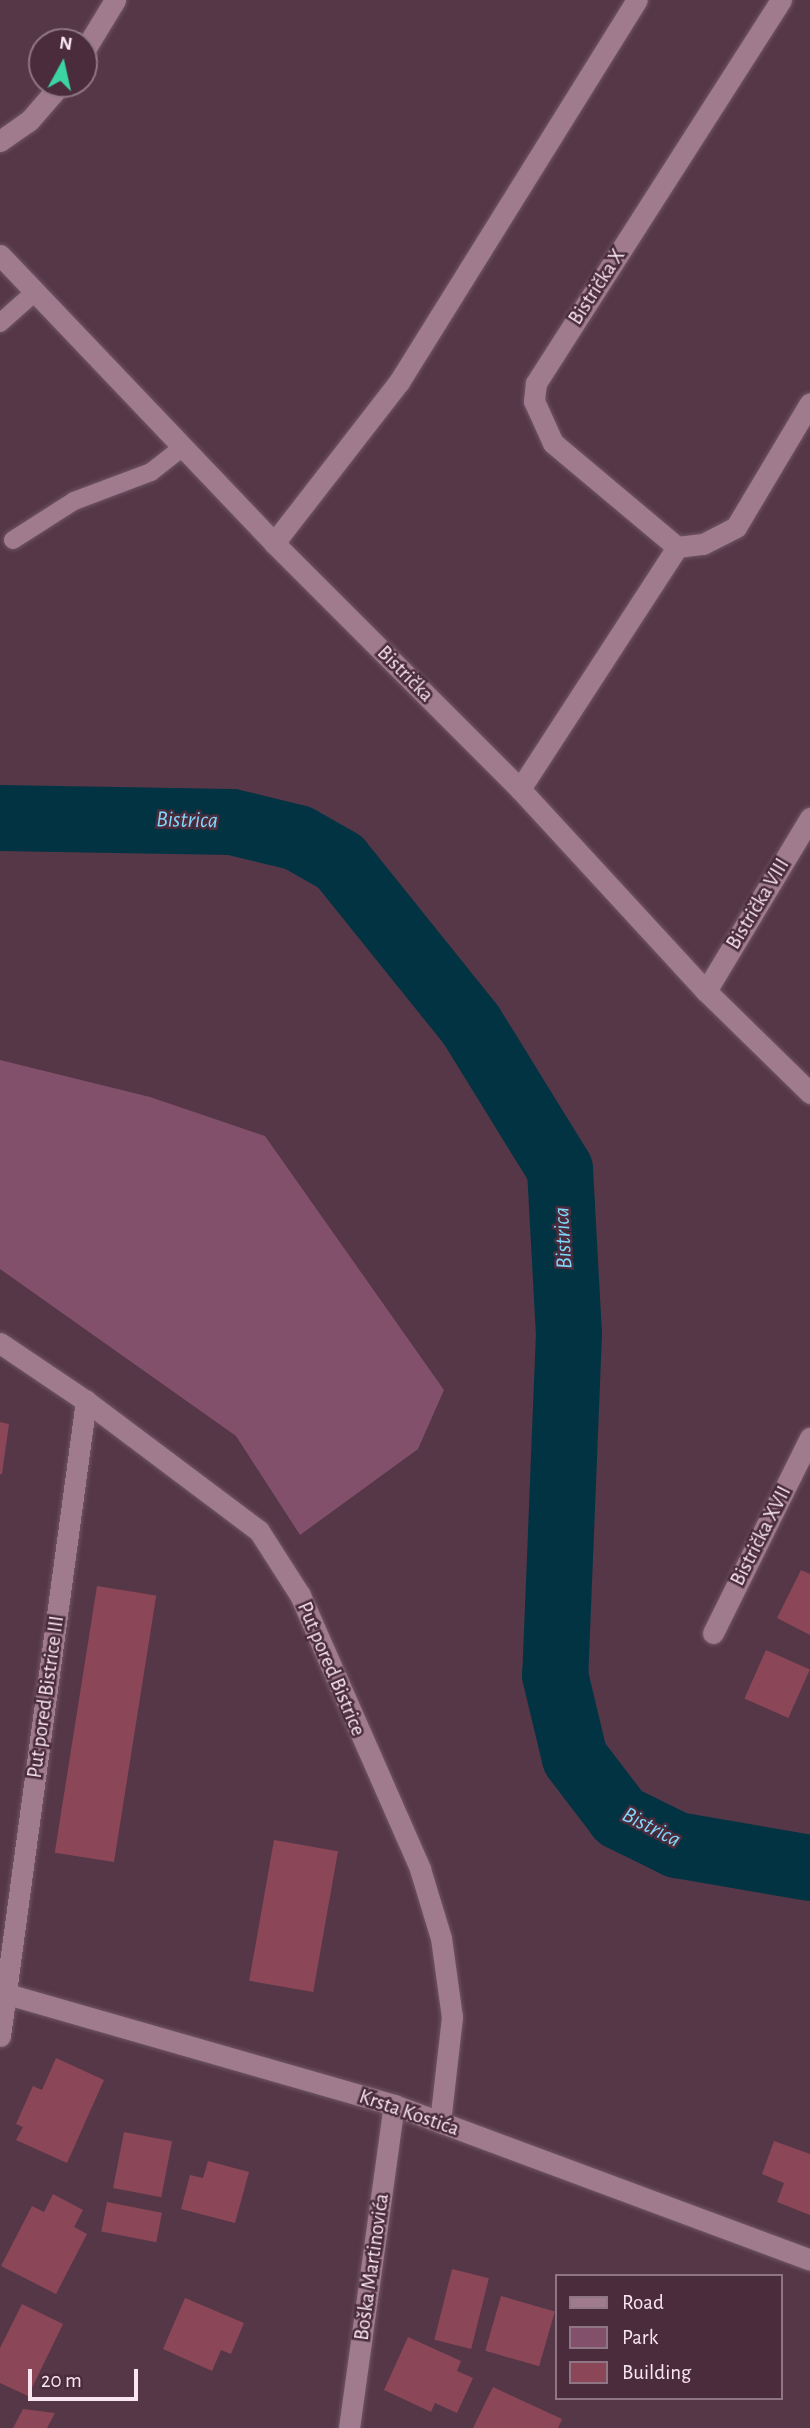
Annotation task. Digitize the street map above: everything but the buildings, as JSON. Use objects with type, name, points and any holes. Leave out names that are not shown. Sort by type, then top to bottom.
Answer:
[{"type":"street","points":[[98,28],[115,0]]},
{"type":"street","points":[[274,543],[399,382],[637,0]]},
{"type":"street","name":"Bistrička X","points":[[677,547],[552,443],[534,401],[536,383],[781,0]]},
{"type":"street","points":[[0,141],[29,121],[49,98]]},
{"type":"street","name":"Bistrička","points":[[0,255],[274,543],[520,789],[706,991],[810,1093]]},
{"type":"street","points":[[520,789],[677,547],[703,544],[736,527],[810,403]]},
{"type":"street","name":"Bistrička VIII","points":[[706,991],[810,818]]},
{"type":"street","name":"Put pored Bistrice","points":[[0,1343],[86,1401],[258,1531],[300,1595],[420,1869],[441,1938],[452,2017],[440,2122]]},
{"type":"street","name":"Put pored Bistrice III","points":[[0,2036],[3,1993],[86,1401]]},
{"type":"street","name":"Bistrička XVII","points":[[713,1633],[810,1438]]},
{"type":"street","name":"Krsta Kostića","points":[[3,1993],[394,2105],[810,2260]]},
{"type":"street","name":"Boška Martinovića","points":[[349,2428],[394,2105]]},
{"type":"lane","points":[[0,323],[35,292]]},
{"type":"lane","points":[[13,540],[74,502],[152,472],[183,447]]},
{"type":"green space","points":[[0,1060],[150,1097],[265,1136],[444,1390],[418,1449],[300,1535],[236,1436],[0,1269]]},
{"type":"waterway","name":"Bistrica","points":[[0,818],[232,822],[298,838],[340,862],[471,1025],[560,1169],[569,1333],[555,1675],[575,1758],[620,1817],[677,1845],[810,1868]]}]
